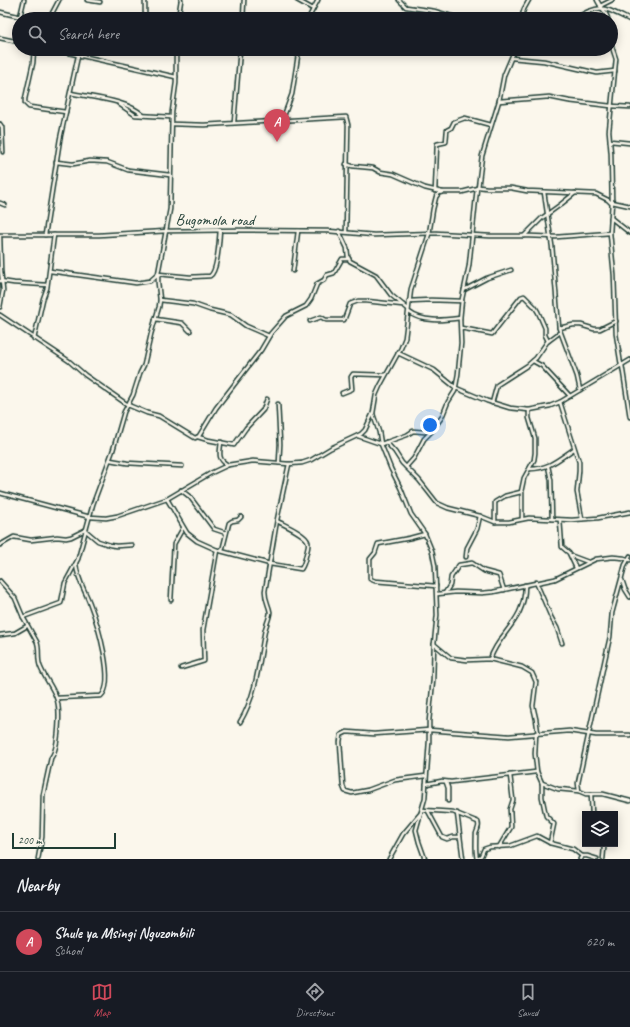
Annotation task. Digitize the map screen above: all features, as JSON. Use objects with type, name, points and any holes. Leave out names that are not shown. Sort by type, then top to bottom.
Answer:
[{"type":"street","points":[[21,12],[24,0]]},
{"type":"street","points":[[53,12],[59,0]]},
{"type":"street","points":[[87,0],[100,2]]},
{"type":"street","points":[[179,12],[181,0]]},
{"type":"street","points":[[243,12],[244,0]]},
{"type":"street","points":[[297,0],[313,9]]},
{"type":"street","points":[[312,12],[318,0]]},
{"type":"street","points":[[399,0],[406,7],[437,12]]},
{"type":"street","points":[[523,12],[529,0]]},
{"type":"street","points":[[597,0],[605,12]]},
{"type":"street","points":[[586,12],[601,7],[612,0]]},
{"type":"street","points":[[145,2],[145,12]]},
{"type":"street","points":[[601,7],[612,12]]},
{"type":"street","points":[[0,12],[12,14]]},
{"type":"street","points":[[618,15],[630,20]]},
{"type":"street","points":[[0,38],[12,41]]},
{"type":"street","points":[[34,56],[25,100],[26,105],[28,107],[66,112]]},
{"type":"street","points":[[44,235],[56,162],[79,56],[176,78]]},
{"type":"street","points":[[23,617],[60,604],[65,583],[76,563],[96,494],[110,460],[124,412],[144,365],[160,300],[158,274],[170,209],[171,117],[176,78],[176,56]]},
{"type":"street","points":[[234,122],[239,56]]},
{"type":"street","points":[[282,121],[292,94],[299,56]]},
{"type":"street","points":[[616,56],[609,131],[611,203],[610,233],[616,321],[621,365],[630,417]]},
{"type":"street","points":[[406,468],[424,439],[436,426],[456,388],[459,369],[460,318],[469,266],[482,156],[499,100],[504,73],[512,58],[544,60],[597,73],[615,71]]},
{"type":"street","points":[[71,93],[130,106],[143,115]]},
{"type":"street","points":[[499,100],[550,97],[569,101],[630,107]]},
{"type":"street","points":[[118,104],[134,115],[171,117]]},
{"type":"street","points":[[172,124],[189,125],[346,117],[348,120],[346,164],[346,232]]},
{"type":"street","points":[[435,191],[437,144],[446,142],[447,130],[451,128],[455,121],[465,118],[491,125]]},
{"type":"street","points":[[0,124],[2,129],[3,152]]},
{"type":"street","points":[[610,142],[630,142]]},
{"type":"street","points":[[56,162],[73,164],[90,161],[107,162],[128,170],[170,175]]},
{"type":"street","points":[[346,164],[372,168],[393,174],[424,188],[435,191],[462,192],[478,187],[596,194],[611,203],[630,206]]},
{"type":"street","points":[[0,493],[90,517],[106,518],[117,516],[167,499],[211,473],[228,465],[253,461],[300,464],[358,436],[365,430],[373,413],[376,395],[405,338],[409,301],[414,280],[429,234],[436,197],[438,194],[443,192]]},
{"type":"street","points":[[544,192],[553,255],[558,328],[577,376],[580,390]]},
{"type":"street","points":[[524,236],[547,214],[575,193]]},
{"type":"street","points":[[0,203],[4,205]]},
{"type":"street","points":[[611,218],[630,233]]},
{"type":"street","points":[[50,271],[136,282],[150,281],[158,274],[190,277],[212,275],[217,260],[220,230]]},
{"type":"street","name":"Bugomola road","points":[[0,236],[220,230],[339,231],[374,235],[429,234],[550,237],[610,233]]},
{"type":"street","points":[[293,271],[298,231]]},
{"type":"street","points":[[339,231],[347,248],[349,259],[376,275],[389,293],[404,305],[416,318],[444,320],[460,318]]},
{"type":"street","points":[[34,339],[43,299],[48,285],[54,235]]},
{"type":"street","points":[[0,236],[2,294],[0,307]]},
{"type":"street","points":[[198,437],[216,408],[261,350],[269,336],[286,316],[306,306],[312,299],[317,284],[324,280],[327,275],[334,273],[342,259],[349,259]]},
{"type":"street","points":[[464,290],[487,278],[511,270]]},
{"type":"street","points":[[1,281],[48,285]]},
{"type":"street","points":[[461,328],[492,334],[521,297],[524,296],[538,312],[546,328],[545,336],[548,341]]},
{"type":"street","points":[[160,300],[193,304],[231,315],[246,326],[269,336]]},
{"type":"street","points":[[310,321],[320,317],[326,320],[344,320],[350,304],[358,301],[404,305]]},
{"type":"street","points":[[409,301],[462,301]]},
{"type":"street","points":[[0,315],[68,361],[85,375],[128,405],[143,412],[159,416],[192,437],[233,445],[235,444],[263,410],[267,399]]},
{"type":"street","points":[[155,319],[182,323],[190,331]]},
{"type":"street","points":[[558,328],[581,325],[596,330],[616,321]]},
{"type":"street","points":[[492,403],[497,385],[533,361],[548,341],[559,332]]},
{"type":"street","points":[[398,353],[434,370],[456,388],[492,403],[510,408],[529,410],[550,406],[560,402],[630,360]]},
{"type":"street","points":[[533,361],[542,366],[570,396]]},
{"type":"street","points":[[342,393],[352,389],[351,377],[353,374],[385,375]]},
{"type":"street","points":[[560,402],[579,462],[580,471],[577,492],[582,519]]},
{"type":"street","points":[[278,404],[280,444],[279,463]]},
{"type":"street","points":[[522,519],[522,491],[524,478],[534,456],[535,444],[529,418],[529,410]]},
{"type":"street","points":[[373,413],[381,444],[391,469],[401,489],[407,507],[425,534],[433,556],[437,594],[434,665],[426,784],[422,810],[416,826],[425,859]]},
{"type":"street","points":[[358,436],[381,444],[414,431],[425,432],[436,426]]},
{"type":"street","points":[[221,442],[220,459],[228,465]]},
{"type":"street","points":[[386,442],[406,468],[419,480],[437,503],[448,508],[480,516],[495,522],[509,522],[522,519],[560,520],[598,518],[630,512]]},
{"type":"street","points":[[529,469],[541,469],[548,466],[574,449]]},
{"type":"street","points":[[110,460],[119,462],[182,466]]},
{"type":"street","points":[[240,722],[246,712],[253,693],[266,626],[270,614],[265,596],[277,521],[289,464]]},
{"type":"street","points":[[548,466],[551,480],[552,519]]},
{"type":"street","points":[[181,490],[190,497],[214,529],[226,533]]},
{"type":"street","points":[[495,522],[495,504],[497,500],[522,491]]},
{"type":"street","points":[[167,499],[183,528],[197,541],[217,550],[270,564],[301,569],[307,553],[307,540],[292,529],[277,521]]},
{"type":"street","points":[[466,557],[467,548],[477,529],[480,516]]},
{"type":"street","points":[[222,551],[230,522],[238,520],[241,517]]},
{"type":"street","points":[[560,520],[562,547],[571,556],[576,568]]},
{"type":"street","points":[[171,600],[174,543],[183,528]]},
{"type":"street","points":[[85,530],[98,541],[113,546],[132,545]]},
{"type":"street","points":[[0,545],[14,536],[31,540],[57,537],[66,538],[85,530]]},
{"type":"street","points":[[425,534],[378,544],[375,553],[370,559],[370,579],[375,581],[436,586]]},
{"type":"street","points":[[181,668],[204,661],[203,630],[217,550]]},
{"type":"street","points":[[571,556],[588,562]]},
{"type":"street","points":[[579,791],[578,783],[608,644],[612,613],[630,556]]},
{"type":"street","points":[[437,594],[456,592],[482,593],[504,590],[555,579],[588,562],[608,557],[629,560]]},
{"type":"street","points":[[57,698],[101,696],[105,693],[107,685],[105,658],[99,630],[90,602],[76,574],[76,563]]},
{"type":"street","points":[[445,593],[459,565],[472,563],[484,571],[499,575],[504,590]]},
{"type":"street","points":[[622,580],[630,597]]},
{"type":"street","points":[[0,581],[15,598],[27,626],[38,645],[40,666],[57,698],[58,715],[56,742],[44,791],[42,837],[38,859]]},
{"type":"street","points":[[536,582],[557,628],[562,643]]},
{"type":"street","points":[[490,659],[496,645],[506,633],[522,608],[525,585]]},
{"type":"street","points":[[0,635],[15,633],[27,626]]},
{"type":"street","points":[[434,644],[451,658],[467,660],[490,659],[522,667],[532,673],[536,682],[533,706],[537,733],[537,772],[542,783],[542,797],[546,816],[554,824],[550,843]]},
{"type":"street","points":[[426,776],[395,780],[368,790],[352,793],[345,791],[342,786],[340,742],[342,736],[347,732],[374,734],[429,730],[505,736],[569,731],[588,734],[630,735]]},
{"type":"street","points":[[426,784],[537,772]]},
{"type":"street","points":[[499,848],[511,827],[510,809],[513,800],[510,774]]},
{"type":"street","points":[[446,782],[448,788],[448,801]]},
{"type":"street","points":[[542,783],[558,789],[579,791],[586,794],[609,795],[630,801]]},
{"type":"street","points":[[591,794],[592,811]]},
{"type":"street","points":[[422,810],[457,813],[476,820],[479,824],[479,828],[476,833],[477,859]]},
{"type":"street","points":[[428,811],[444,838],[448,839],[460,837]]},
{"type":"street","points":[[457,813],[463,859]]},
{"type":"street","points":[[389,859],[403,834],[421,814]]},
{"type":"street","points":[[477,859],[481,856],[484,849],[490,847],[499,848],[510,846],[536,836],[550,843],[573,849],[581,857],[587,856],[597,859]]},
{"type":"street","points":[[603,859],[604,847]]},
{"type":"place","name":"Shule ya Msingi Nguzombili","points":[[277,142]]}]
